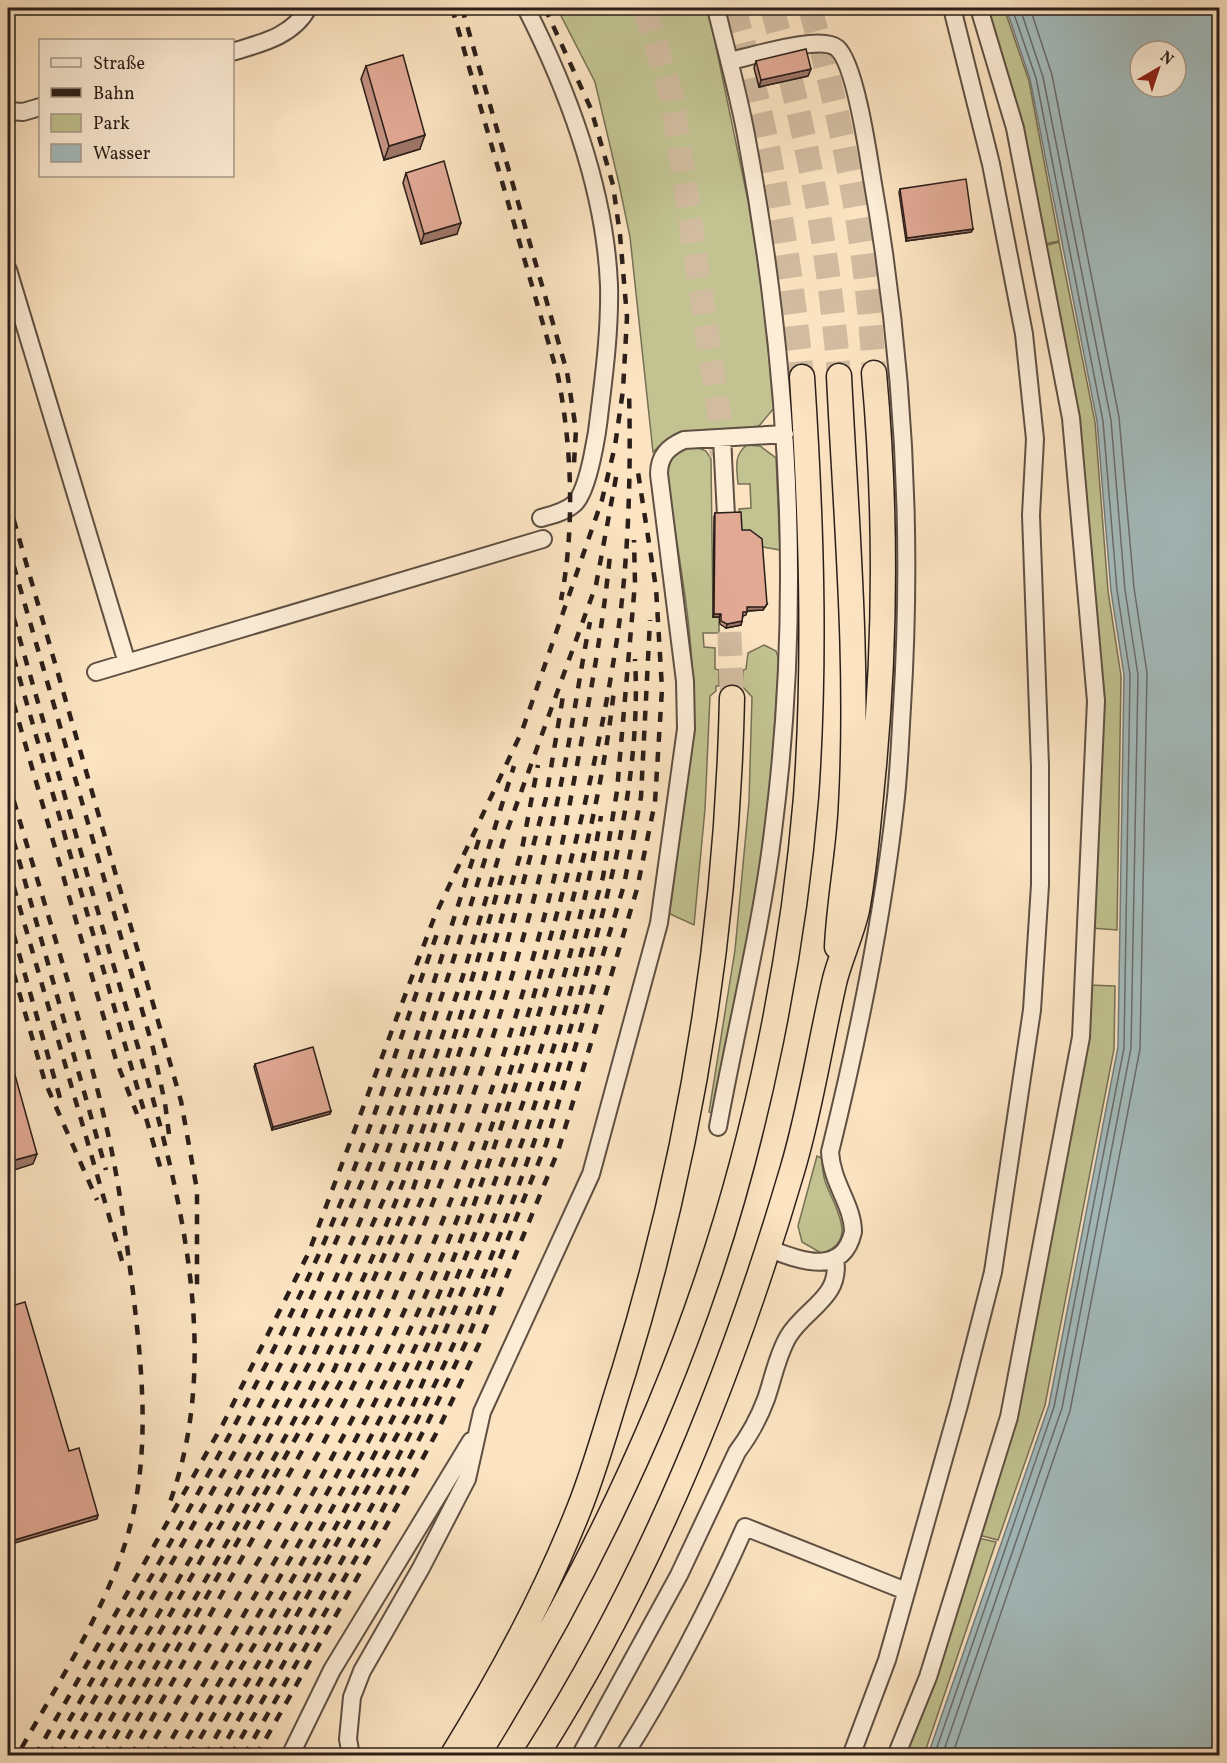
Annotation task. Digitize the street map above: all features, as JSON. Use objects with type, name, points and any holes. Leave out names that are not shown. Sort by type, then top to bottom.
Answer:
[{"type":"highway","points":[[536,1755],[591,1662],[685,1473],[735,1349],[792,1170],[813,1090],[836,976],[856,913],[870,803],[883,651],[884,519],[874,373]]},
{"type":"highway","points":[[836,976],[838,907],[851,808],[854,715],[838,376]]},
{"type":"highway","points":[[477,1755],[544,1641],[602,1530],[653,1420],[707,1280],[743,1154],[781,978],[797,874],[806,788],[811,650],[811,552],[802,377]]},
{"type":"highway","points":[[452,1755],[518,1641],[580,1506],[635,1334],[672,1195],[700,1049],[722,887],[728,810],[732,698]]},
{"type":"highway","points":[[541,1595],[653,1420]]},
{"type":"lane","points":[[234,51],[280,36],[295,25],[308,8]]},
{"type":"lane","points":[[526,8],[556,67],[581,139],[604,237],[609,286],[606,361],[598,425],[583,487],[573,505],[541,518]]},
{"type":"lane","points":[[716,8],[746,133],[767,258],[785,434],[790,551],[785,695],[773,830],[747,993],[718,1127]]},
{"type":"lane","points":[[851,1755],[887,1660],[993,1272],[1032,1011],[1040,885],[1040,766],[1031,515],[1035,439],[1024,334],[991,164],[952,8]]},
{"type":"lane","points":[[896,1755],[928,1677],[1009,1417],[1081,1037],[1095,701],[1071,418],[1015,128],[979,8]]},
{"type":"lane","points":[[729,61],[815,43],[832,45],[843,55],[864,132],[881,229],[900,386],[906,490],[907,606],[896,804],[876,931],[831,1152],[834,1180],[853,1223],[852,1240],[835,1258],[822,1262],[805,1262],[767,1248]]},
{"type":"lane","points":[[8,111],[23,112],[39,107]]},
{"type":"lane","points":[[8,270],[127,663]]},
{"type":"lane","points":[[351,1755],[348,1739],[352,1697],[362,1671],[422,1569],[467,1479],[475,1436],[487,1402],[591,1174],[659,923],[686,729],[686,681],[659,465],[662,457],[674,444],[684,440],[785,434]]},
{"type":"lane","points":[[722,438],[726,516]]},
{"type":"lane","points":[[96,672],[543,539]]},
{"type":"lane","points":[[580,1755],[679,1575],[737,1452],[749,1437],[788,1336],[825,1300],[831,1289],[836,1272],[835,1258]]},
{"type":"lane","points":[[290,1755],[332,1670],[449,1474],[475,1436]]},
{"type":"lane","points":[[624,1755],[721,1580],[745,1527],[906,1591]]},
{"type":"green space","points":[[557,8],[708,8],[748,201],[763,295],[774,408],[759,426],[744,429],[703,430],[677,435],[653,452],[630,237],[619,184],[595,82]]},
{"type":"green space","points":[[981,8],[1004,8],[1029,81],[1059,241],[1039,245]]},
{"type":"green space","points":[[1059,242],[1095,422],[1108,591],[1121,676],[1117,930],[1091,928],[1100,702],[1041,247]]},
{"type":"green space","points":[[747,445],[760,446],[776,458],[780,550],[763,547],[741,533],[739,509],[751,508],[750,484],[738,484],[737,463],[740,453]]},
{"type":"green space","points":[[696,447],[706,451],[711,459],[713,617],[719,617],[719,633],[703,633],[704,647],[715,648],[715,669],[719,670],[719,686],[716,686],[716,691],[710,696],[705,809],[694,925],[668,913],[687,783],[692,730],[693,675],[688,618],[667,476],[675,455]]},
{"type":"green space","points":[[764,645],[776,651],[779,660],[770,795],[748,944],[715,1114],[709,1112],[735,950],[749,801],[752,697],[742,686],[743,670],[746,669],[748,653]]},
{"type":"green space","points":[[1087,985],[1115,986],[1114,1049],[1045,1405],[998,1540],[975,1534],[1013,1414]]},
{"type":"green space","points":[[817,1156],[822,1158],[825,1181],[838,1211],[842,1232],[840,1240],[833,1248],[821,1253],[802,1242],[798,1226]]},
{"type":"green space","points":[[974,1537],[996,1542],[924,1755],[901,1756]]},
{"type":"water","points":[[1006,8],[1219,8],[1219,1755],[928,1755],[1049,1405],[1118,1047],[1124,675],[1111,591],[1097,421],[1030,79]]},
{"type":"building","points":[[806,49],[811,69],[761,80],[756,61]]},
{"type":"building","points":[[403,55],[425,135],[389,146],[366,66]]},
{"type":"building","points":[[444,161],[461,223],[424,234],[406,173]]},
{"type":"building","points":[[966,179],[973,229],[907,238],[900,189]]},
{"type":"building","points":[[741,512],[742,530],[750,530],[762,539],[767,604],[765,607],[747,607],[747,612],[743,612],[742,621],[727,624],[721,621],[721,614],[714,614],[715,513]]},
{"type":"building","points":[[313,1047],[331,1111],[273,1127],[255,1064]]},
{"type":"building","points":[[13,1068],[37,1154],[8,1162],[8,1070]]},
{"type":"building","points":[[25,1302],[69,1451],[79,1448],[98,1515],[8,1542],[8,1307]]},
{"type":"tunnel","points":[[645,8],[672,98],[719,414],[722,463]]},
{"type":"tunnel","points":[[734,8],[757,99],[776,191],[791,283],[802,377]]},
{"type":"tunnel","points":[[772,8],[806,144],[829,282],[839,376]]},
{"type":"tunnel","points":[[810,8],[843,143],[860,234],[874,373]]},
{"type":"tunnel","points":[[728,596],[732,698]]},
{"type":"railway","points":[[452,8],[558,376],[563,403],[569,460],[570,516],[561,600]]},
{"type":"railway","points":[[462,8],[567,372],[576,430],[574,463]]},
{"type":"railway","points":[[35,1756],[223,1424],[309,1252],[434,918],[522,731],[602,500],[615,446],[623,390],[627,317],[620,235],[613,185],[591,109],[545,8]]},
{"type":"railway","points":[[177,1756],[303,1537],[391,1369],[455,1224],[504,1090],[533,999],[567,875],[611,679],[627,546],[629,390]]},
{"type":"railway","points":[[256,1756],[383,1532],[439,1428],[479,1344],[558,1151],[637,889],[655,802],[662,689],[656,588],[637,466]]},
{"type":"railway","points":[[90,1756],[262,1452],[312,1358],[393,1179],[462,979],[503,842],[596,585],[617,472]]},
{"type":"railway","points":[[8,500],[181,1101],[197,1190],[197,1290]]},
{"type":"railway","points":[[218,1756],[410,1412],[491,1225],[525,1134],[560,1028],[603,877],[617,791],[635,583],[634,540]]},
{"type":"railway","points":[[8,546],[153,1048],[165,1103],[170,1142]]},
{"type":"railway","points":[[162,1756],[322,1477],[352,1420],[407,1305],[473,1142],[511,1031],[558,862],[592,684],[610,555]]},
{"type":"railway","points":[[8,598],[148,1081],[167,1152],[182,1225],[192,1298],[194,1370],[187,1441],[167,1510]]},
{"type":"railway","points":[[244,1756],[374,1526],[428,1422],[468,1338],[546,1144],[624,885],[641,797],[650,620]]},
{"type":"railway","points":[[145,1756],[276,1529],[339,1413],[368,1355],[421,1232],[470,1104],[532,907],[563,774],[590,622]]},
{"type":"railway","points":[[8,638],[161,1170]]},
{"type":"railway","points":[[231,1756],[350,1546],[418,1418],[469,1311],[513,1200],[570,1031],[616,858],[624,819],[634,739],[635,659]]},
{"type":"railway","points":[[8,684],[116,1060],[137,1114]]},
{"type":"railway","points":[[190,1756],[315,1539],[375,1429],[403,1374],[453,1259],[516,1083],[576,889],[598,790],[614,690]]},
{"type":"railway","points":[[131,1756],[344,1376],[424,1194],[493,995],[546,798],[563,696]]},
{"type":"railway","points":[[117,1756],[334,1370],[413,1189],[481,989],[522,849],[538,765]]},
{"type":"railway","points":[[76,1756],[216,1514],[282,1392],[341,1266],[367,1205],[413,1081],[455,956],[514,766]]},
{"type":"railway","points":[[8,781],[72,995],[111,1146],[133,1292],[140,1355],[143,1417],[142,1448],[134,1510],[116,1569],[77,1651],[17,1756]]},
{"type":"railway","points":[[205,1756],[330,1537],[377,1449],[400,1404],[458,1275],[509,1144],[558,996],[583,907],[601,816]]},
{"type":"railway","points":[[8,821],[106,1170]]},
{"type":"railway","points":[[62,1756],[242,1439],[290,1346],[368,1168],[406,1070],[480,836]]},
{"type":"railway","points":[[8,867],[122,1261]]},
{"type":"railway","points":[[104,1756],[272,1462],[334,1342],[362,1281],[404,1180],[441,1077],[504,868]]},
{"type":"railway","points":[[8,915],[62,1105]]},
{"type":"railway","points":[[49,1756],[223,1447],[288,1320],[352,1175],[439,928]]},
{"type":"railway","points":[[8,954],[45,1082],[97,1200]]}]
